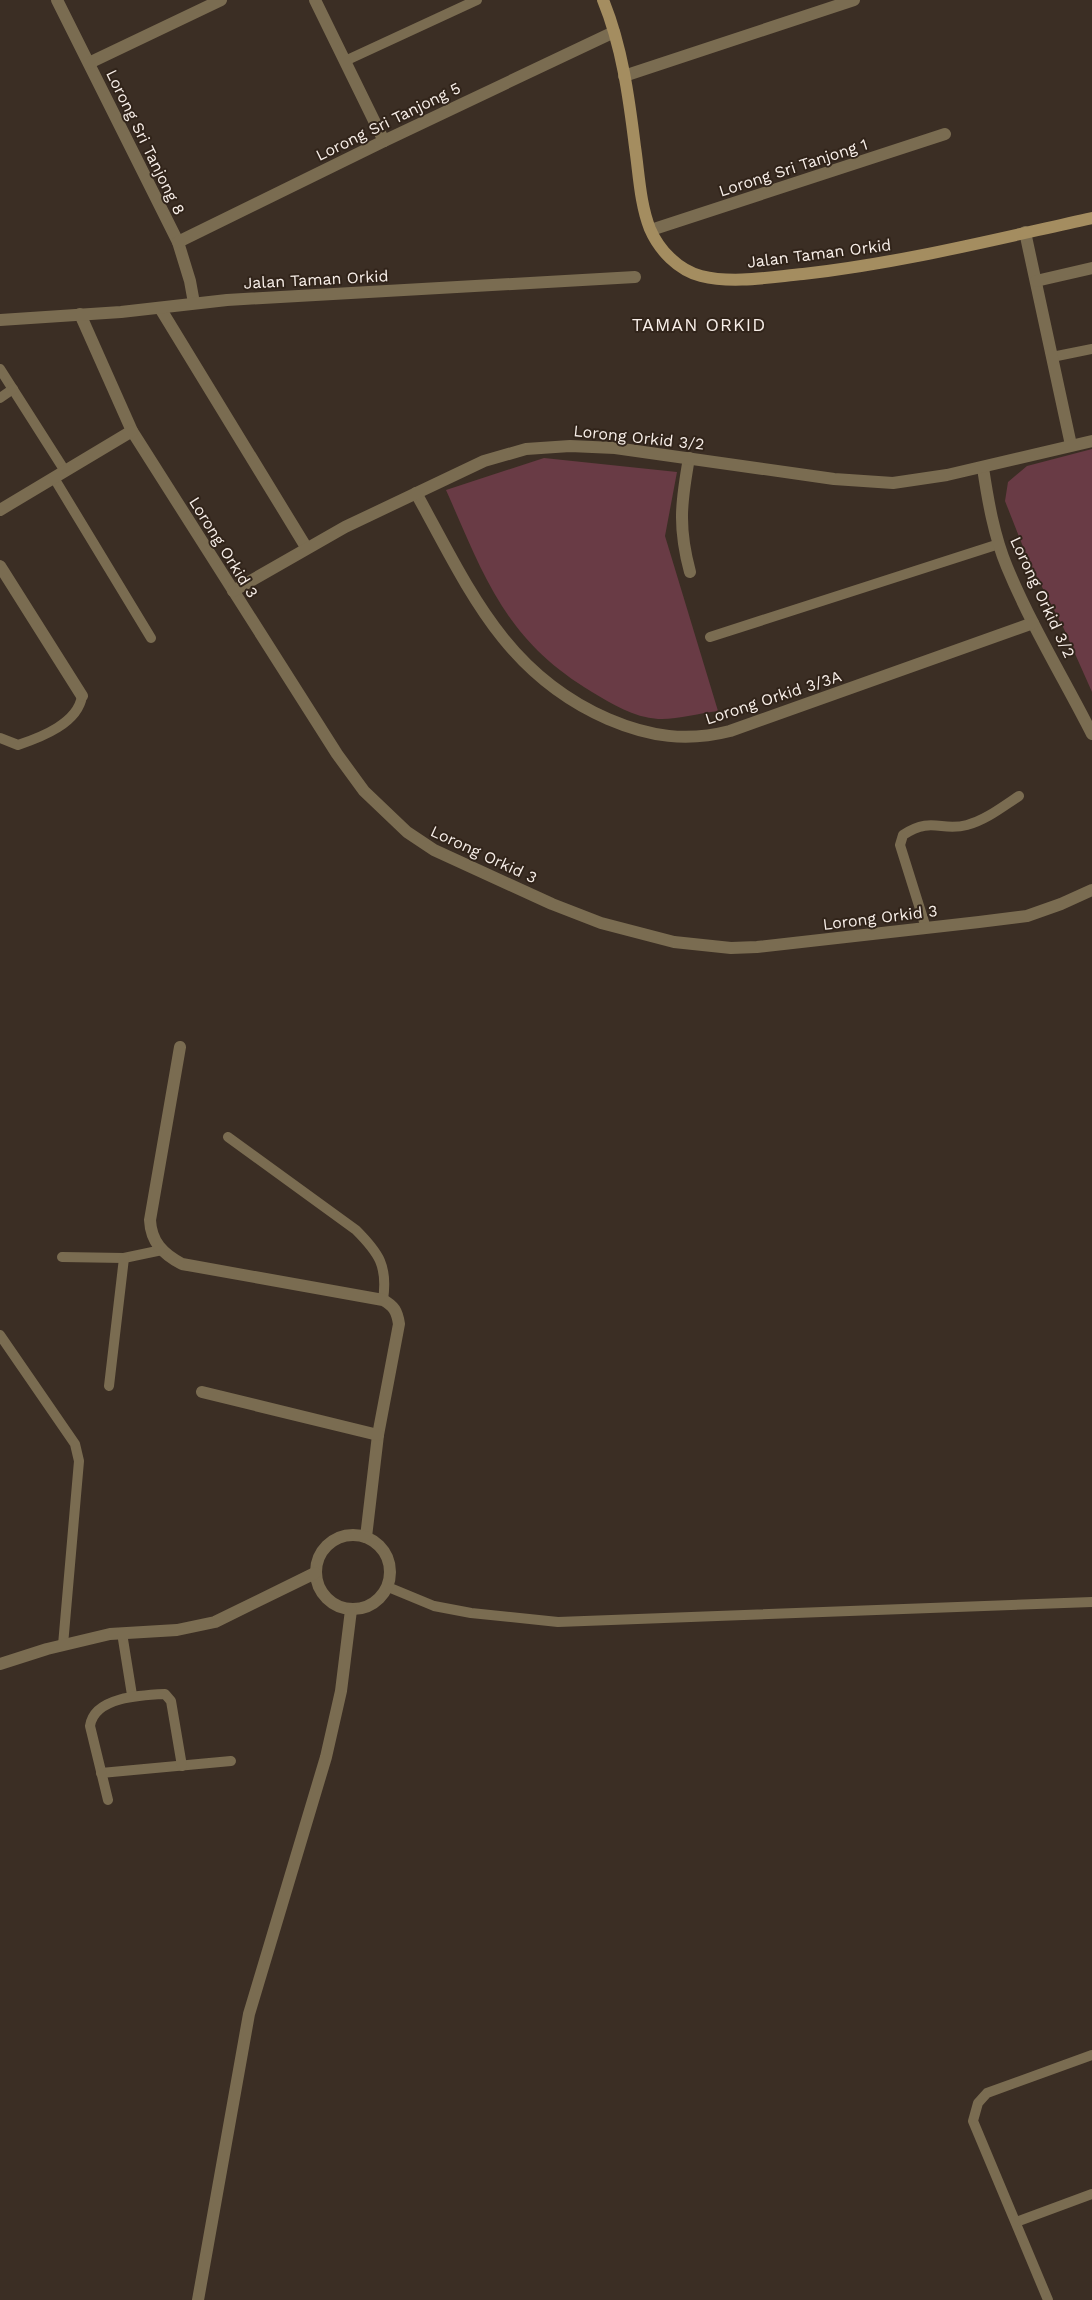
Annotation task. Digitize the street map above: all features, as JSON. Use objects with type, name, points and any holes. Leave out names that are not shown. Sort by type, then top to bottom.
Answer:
[{"type":"main road","name":"Jalan Taman Orkid","points":[[603,0],[614,32],[624,76],[643,205],[650,230],[664,253],[682,267],[702,276],[736,279],[840,270],[930,254],[1092,218]]},
{"type":"street","name":"Lorong Sri Tanjong 8","points":[[57,0],[178,242],[190,281],[194,303]]},
{"type":"street","points":[[89,64],[221,0]]},
{"type":"street","points":[[316,0],[384,141]]},
{"type":"street","points":[[624,76],[854,0]]},
{"type":"street","name":"Lorong Sri Tanjong 5","points":[[178,242],[384,141],[614,32]]},
{"type":"street","name":"Lorong Sri Tanjong 1","points":[[650,230],[944,134]]},
{"type":"street","points":[[1026,232],[1071,445]]},
{"type":"street","points":[[1036,281],[1092,268]]},
{"type":"street","name":"Jalan Taman Orkid","points":[[0,320],[160,308],[194,303],[635,278]]},
{"type":"street","points":[[160,308],[306,547]]},
{"type":"street","name":"Lorong Orkid 3","points":[[80,314],[132,431],[354,778],[364,792],[407,832],[434,850],[552,904],[601,923],[674,942],[731,948],[758,947],[1027,916],[1092,890]]},
{"type":"street","points":[[0,510],[132,431]]},
{"type":"street","name":"Lorong Orkid 3/2","points":[[233,591],[306,547],[484,461],[506,454],[547,446],[615,448],[866,482],[921,480],[983,468],[1092,441]]},
{"type":"street","points":[[689,458],[681,519],[682,542],[690,572]]},
{"type":"street","name":"Lorong Orkid 3/2","points":[[983,468],[999,544],[1007,566],[1033,623],[1092,734]]},
{"type":"street","name":"Lorong Orkid 3/3A","points":[[416,493],[483,612],[508,647],[528,668],[551,688],[581,707],[634,730],[656,735],[688,738],[730,731],[1033,623]]},
{"type":"street","points":[[0,566],[82,696]]},
{"type":"street","points":[[1080,711],[1092,705]]},
{"type":"street","points":[[180,1047],[150,1220],[151,1232],[162,1250],[182,1264],[383,1300],[393,1306],[399,1324],[378,1435],[366,1537]]},
{"type":"street","points":[[202,1392],[378,1435]]},
{"type":"street","points":[[354,1535],[366,1537],[376,1543],[387,1558],[390,1575],[388,1587],[381,1597],[372,1605],[352,1610],[338,1607],[326,1599],[318,1587],[315,1573],[317,1561],[322,1551],[331,1542],[342,1537],[354,1535]]},
{"type":"street","points":[[0,1664],[63,1645],[122,1633],[177,1630],[215,1622],[315,1573]]},
{"type":"street","points":[[198,2300],[251,2007],[326,1757],[341,1692],[352,1610]]},
{"type":"lane","points":[[345,61],[477,0]]},
{"type":"lane","points":[[1052,357],[1092,349]]},
{"type":"lane","points":[[0,369],[65,471]]},
{"type":"lane","points":[[0,398],[13,389]]},
{"type":"lane","points":[[54,478],[151,638]]},
{"type":"lane","points":[[710,637],[999,544]]},
{"type":"lane","points":[[0,738],[18,745],[55,729],[76,712],[81,705],[82,696]]},
{"type":"lane","points":[[926,928],[900,845],[903,835],[914,828],[932,824],[966,825],[988,816],[1019,796]]},
{"type":"lane","points":[[228,1138],[348,1224],[374,1248],[386,1278],[383,1300]]},
{"type":"lane","points":[[62,1257],[124,1258],[162,1250]]},
{"type":"lane","points":[[109,1386],[124,1258]]},
{"type":"lane","points":[[0,1335],[75,1444],[79,1461],[63,1645]]},
{"type":"lane","points":[[388,1587],[434,1606],[471,1613],[558,1622],[1092,1602]]},
{"type":"lane","points":[[122,1633],[132,1696]]},
{"type":"lane","points":[[108,1800],[90,1726],[91,1716],[99,1708],[132,1696],[164,1694],[171,1701],[182,1766]]},
{"type":"lane","points":[[101,1774],[231,1761]]},
{"type":"lane","points":[[1048,2300],[973,2121],[978,2103],[987,2093],[1092,2055]]},
{"type":"lane","points":[[1016,2222],[1092,2194]]},
{"type":"shaded area","points":[[1092,449],[1092,692],[1064,629],[1029,562],[1005,501],[1008,482],[1027,466]]},
{"type":"shaded area","points":[[544,458],[677,472],[665,536],[718,711],[658,719],[640,716],[623,709],[592,692],[562,672],[538,651],[501,604],[486,579],[446,490]]},
{"type":"district","name":"TAMAN ORKID","points":[[699,325]]}]
